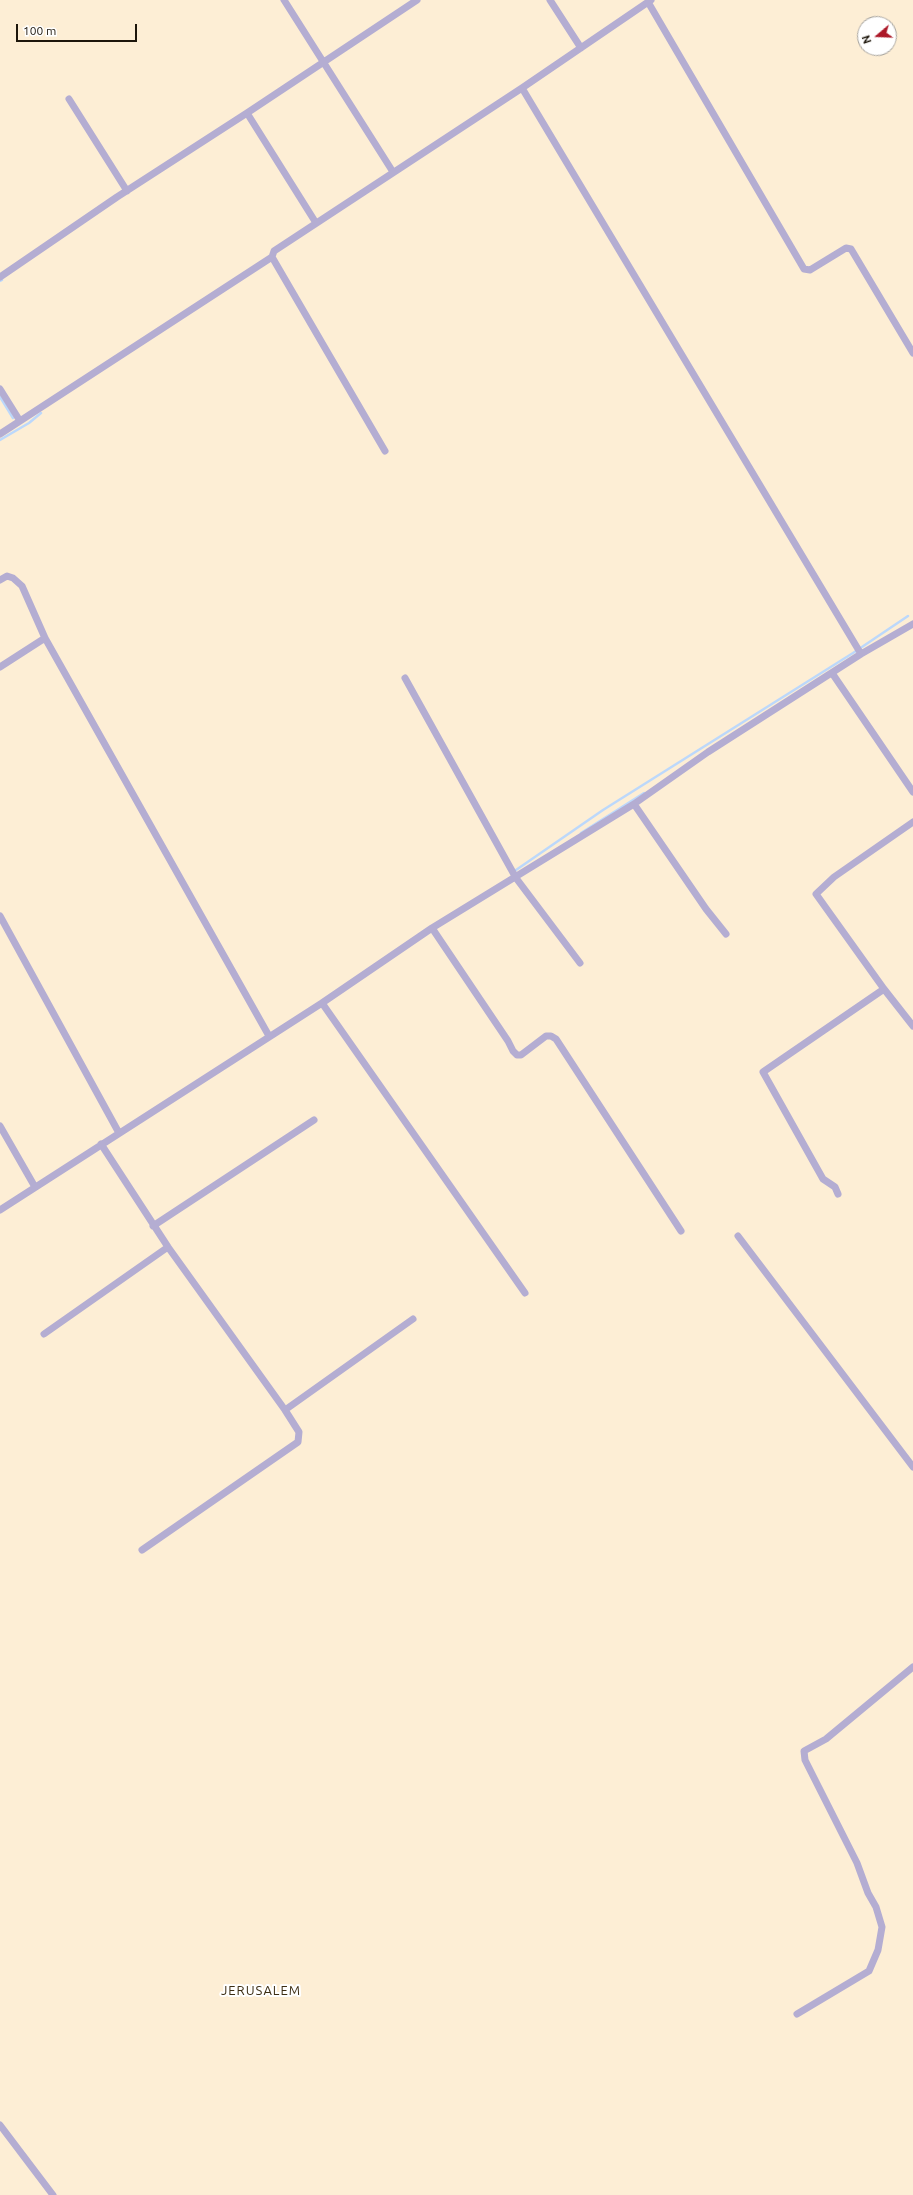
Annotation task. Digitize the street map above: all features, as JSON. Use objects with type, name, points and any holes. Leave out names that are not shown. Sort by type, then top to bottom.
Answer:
[{"type":"street","points":[[284,0],[325,62],[393,172]]},
{"type":"street","points":[[0,277],[127,191],[248,113],[417,0]]},
{"type":"street","points":[[550,0],[581,48]]},
{"type":"street","points":[[0,434],[272,257],[274,251],[522,88],[649,1],[804,269],[810,270],[846,248],[851,249],[913,352]]},
{"type":"street","points":[[522,88],[861,654]]},
{"type":"street","points":[[69,99],[127,191]]},
{"type":"street","points":[[248,113],[316,223]]},
{"type":"street","points":[[272,257],[385,451]]},
{"type":"street","points":[[0,389],[20,421]]},
{"type":"street","points":[[0,580],[7,576],[13,578],[22,586],[45,638],[269,1036]]},
{"type":"street","points":[[0,1210],[322,1003],[432,928],[516,878],[634,804],[708,752],[861,654],[913,624]]},
{"type":"street","points":[[0,667],[45,638]]},
{"type":"street","points":[[832,673],[913,792]]},
{"type":"street","points":[[405,678],[516,878],[580,963]]},
{"type":"street","points":[[634,804],[726,934]]},
{"type":"street","points":[[913,822],[829,880],[816,894],[884,989],[913,1026]]},
{"type":"street","points":[[0,916],[119,1133]]},
{"type":"street","points":[[432,928],[512,1051],[517,1055],[521,1055],[546,1036],[551,1036],[556,1039],[681,1231]]},
{"type":"street","points":[[838,1194],[835,1187],[823,1179],[763,1072],[884,989]]},
{"type":"street","points":[[322,1003],[525,1293]]},
{"type":"street","points":[[153,1226],[314,1120]]},
{"type":"street","points":[[0,1126],[35,1187]]},
{"type":"street","points":[[101,1144],[153,1226],[297,1427],[298,1442],[142,1550]]},
{"type":"street","points":[[738,1236],[913,1468]]},
{"type":"street","points":[[44,1334],[168,1247]]},
{"type":"street","points":[[285,1410],[414,1319]]},
{"type":"street","points":[[797,2014],[869,1971],[878,1950],[882,1927],[876,1907],[868,1893],[857,1863],[805,1760],[804,1751],[826,1738],[913,1667]]},
{"type":"street","points":[[0,2125],[53,2195]]},
{"type":"waterway","points":[[0,397],[13,418]]},
{"type":"waterway","points":[[0,440],[29,423],[41,413]]},
{"type":"waterway","points":[[516,870],[603,810],[853,653],[908,616]]},
{"type":"waterway","points":[[581,833],[644,793]]},
{"type":"district","name":"JERUSALEM","points":[[261,1991]]}]
